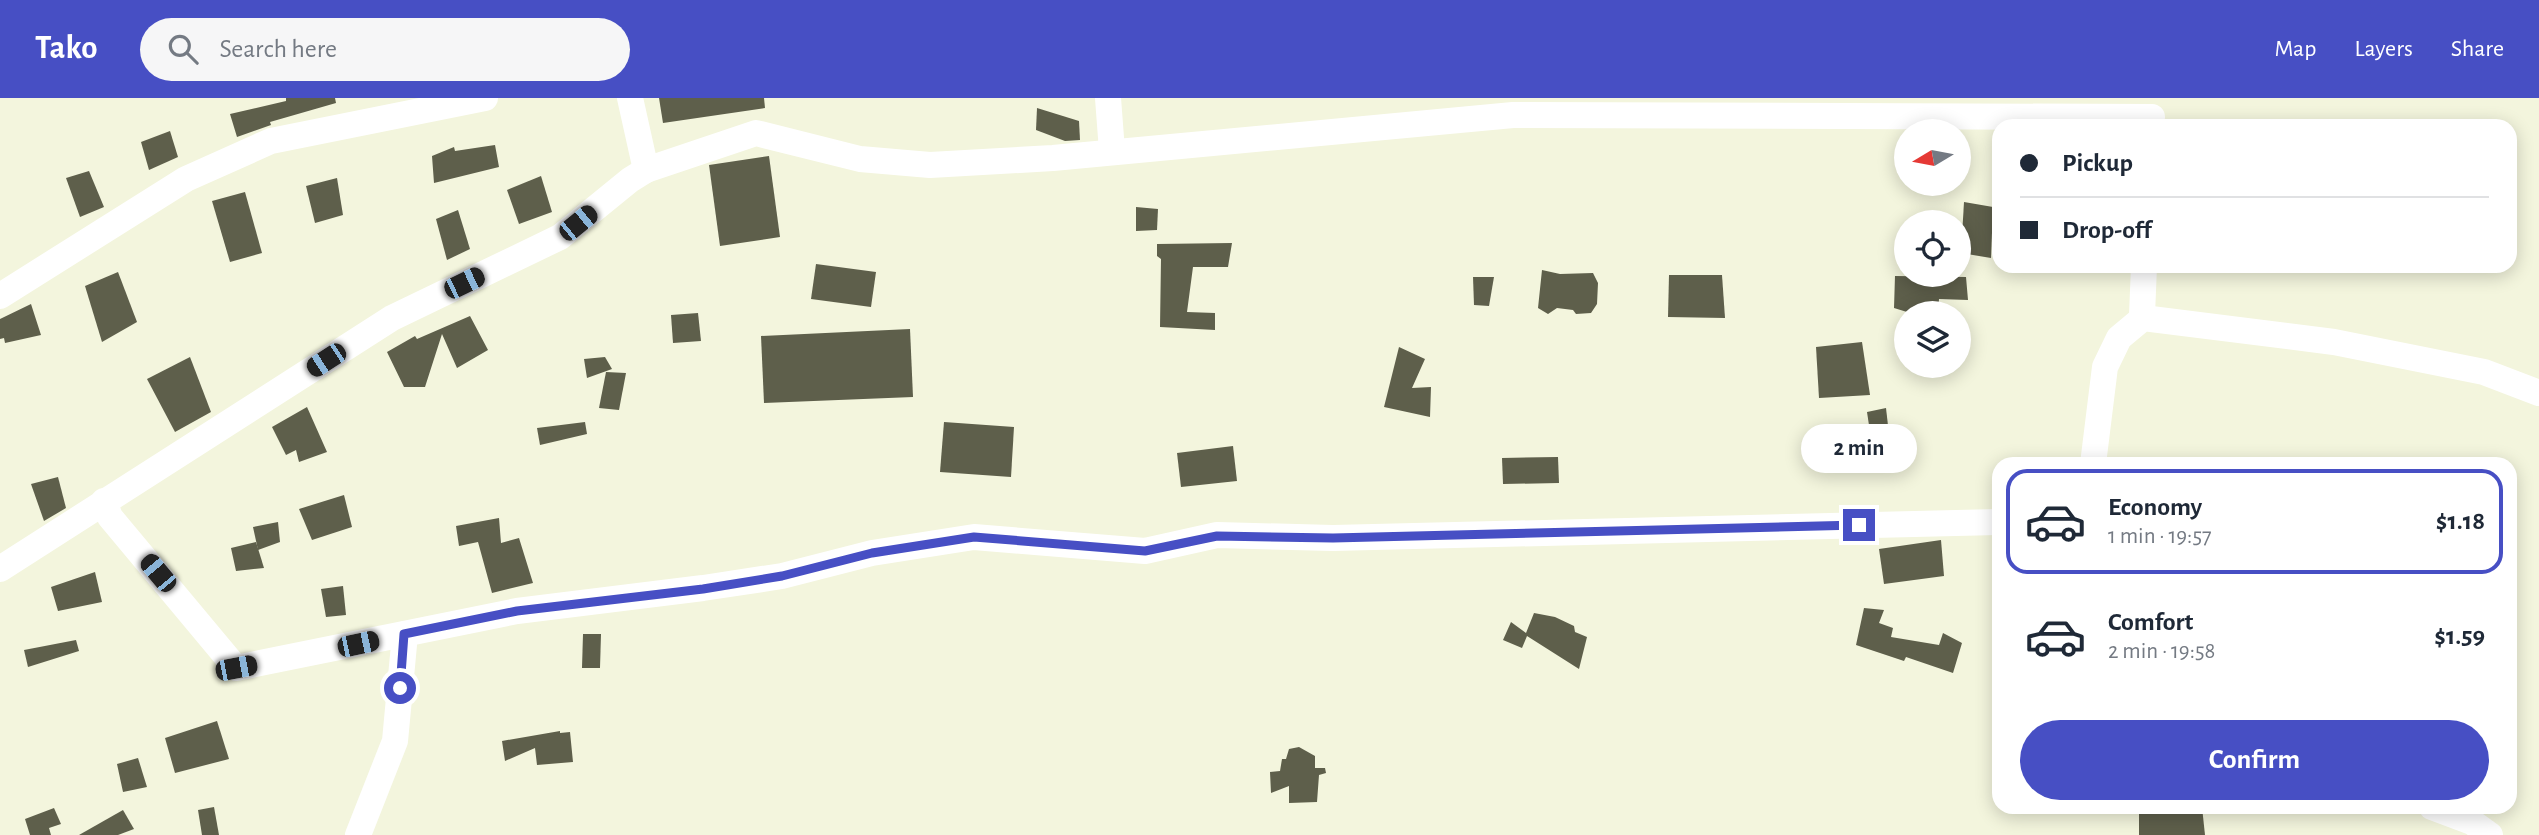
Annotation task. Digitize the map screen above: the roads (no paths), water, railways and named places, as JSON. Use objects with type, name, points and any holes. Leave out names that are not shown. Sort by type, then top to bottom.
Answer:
[{"type":"street","points":[[0,296],[186,179],[271,142],[485,98]]},
{"type":"street","points":[[630,98],[646,170]]},
{"type":"street","points":[[1108,98],[1112,151]]},
{"type":"street","points":[[0,569],[392,318],[560,237],[646,170],[756,133],[860,159],[930,165],[1053,158],[1513,115],[2152,114]]},
{"type":"street","points":[[2143,318],[2144,273]]},
{"type":"street","points":[[2094,457],[2105,367],[2119,338],[2143,318],[2334,342],[2484,372],[2539,393]]},
{"type":"street","points":[[104,501],[110,517],[236,668],[517,611],[703,589],[782,576],[872,553],[974,537],[1145,551],[1217,536],[1333,538],[1992,522]]},
{"type":"street","points":[[358,835],[395,741],[404,634]]},
{"type":"street","points":[[2451,814],[2472,822],[2490,835]]}]
